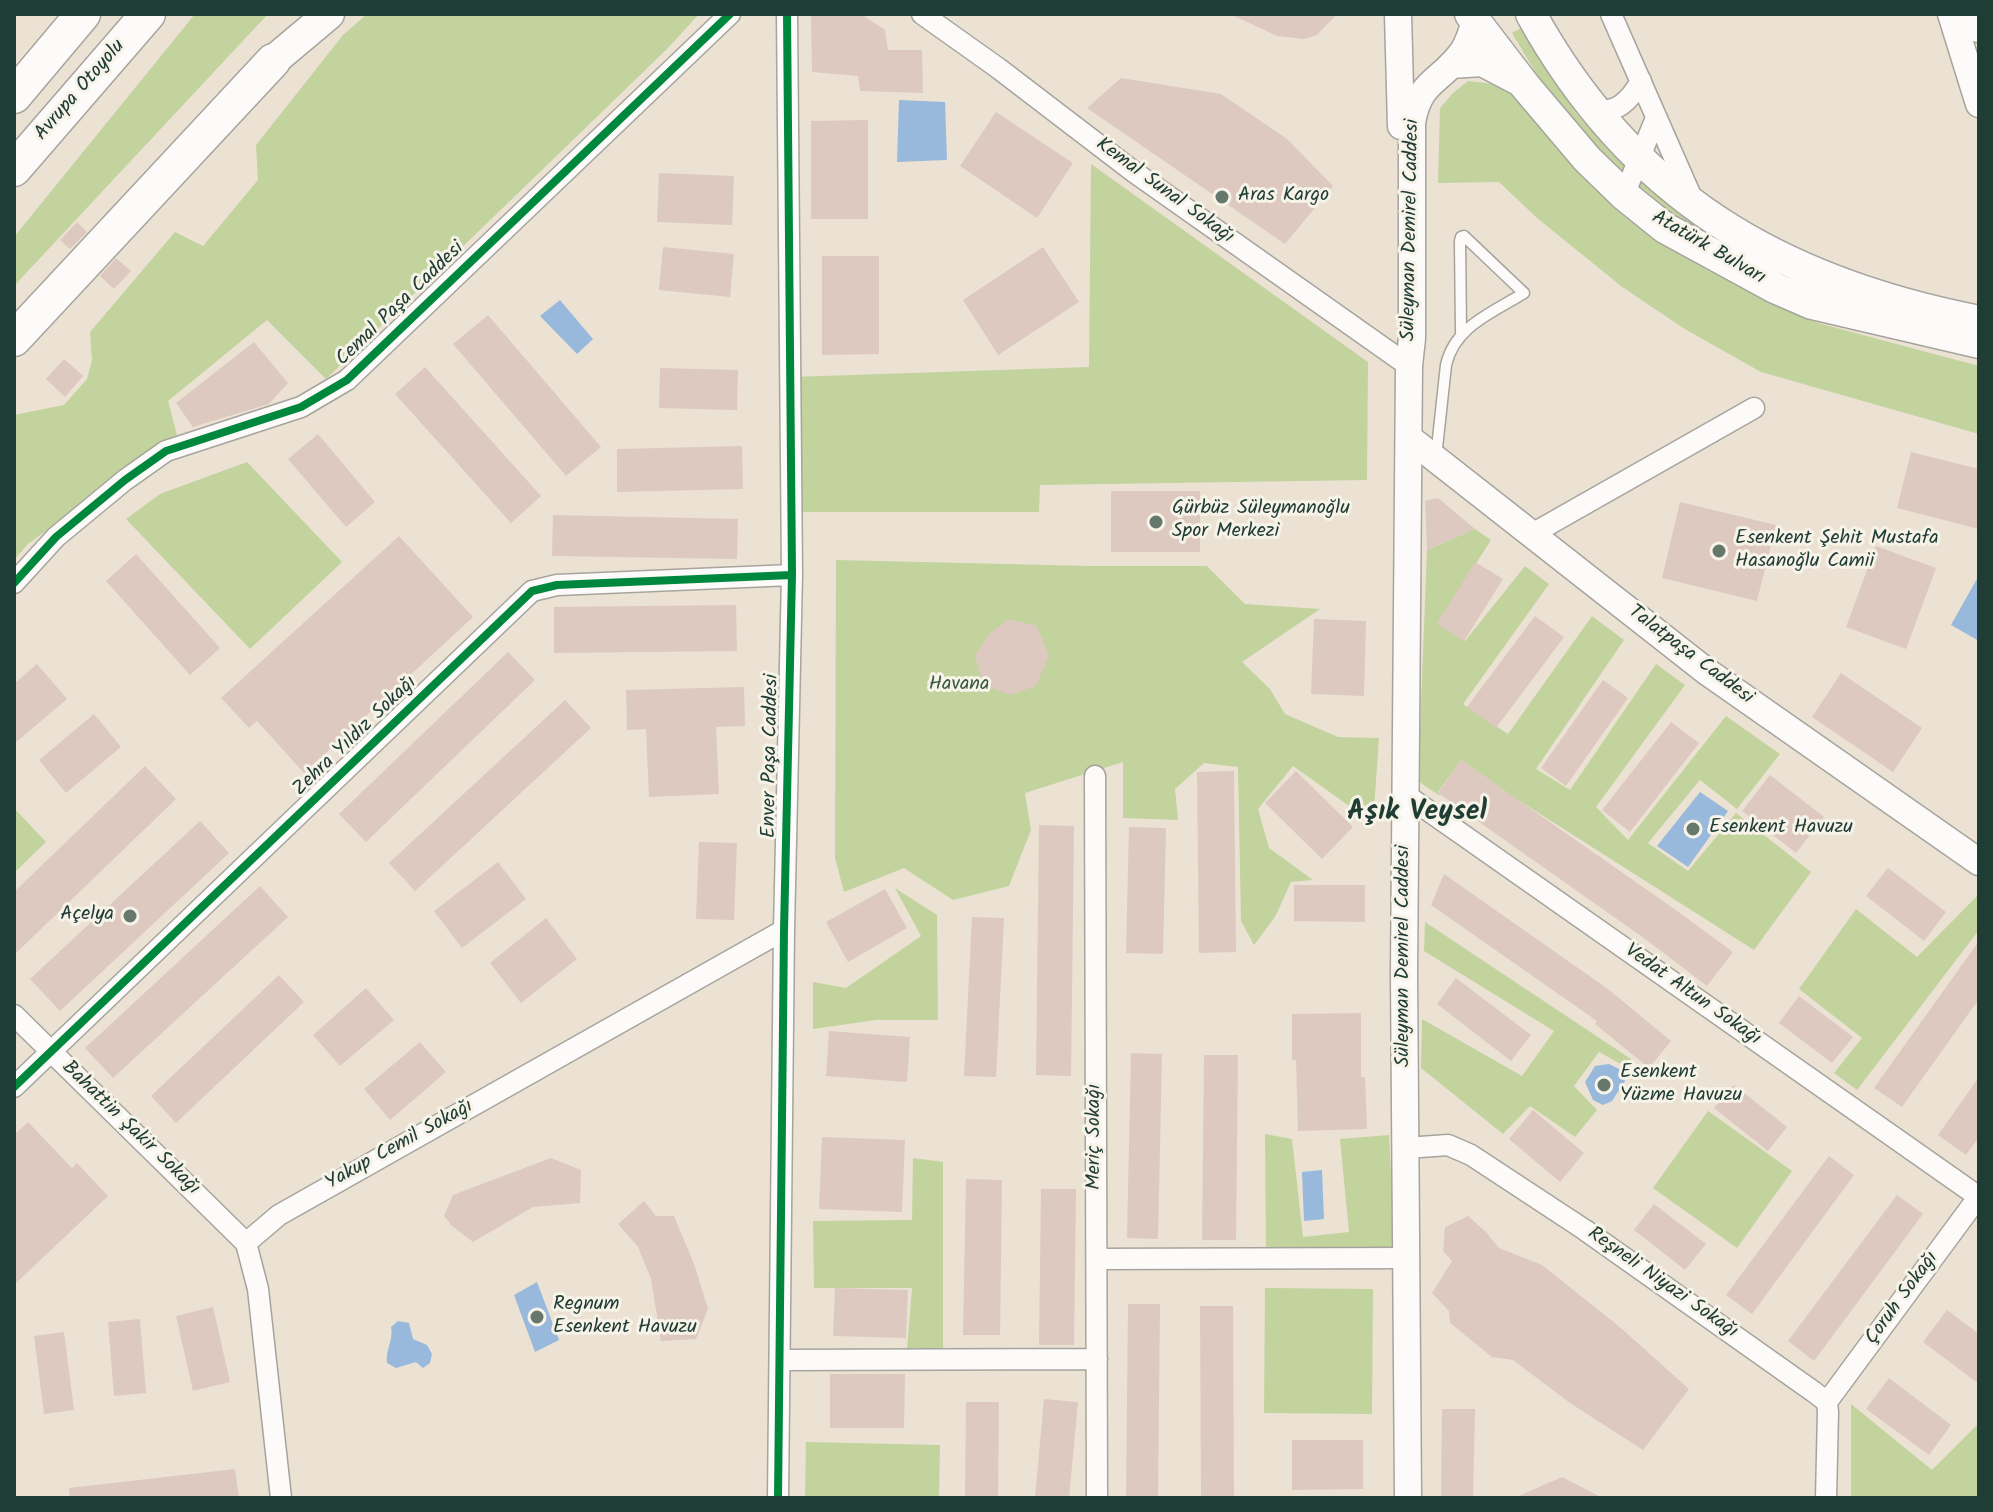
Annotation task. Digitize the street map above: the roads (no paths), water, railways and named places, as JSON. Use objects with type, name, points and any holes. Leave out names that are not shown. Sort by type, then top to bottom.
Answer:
[{"type":"highway","points":[[14,96],[83,14]]},
{"type":"highway","name":"Avrupa Otoyolu","points":[[14,169],[148,14]]},
{"type":"highway","points":[[14,339],[273,61]]},
{"type":"highway","points":[[14,198],[82,90]]},
{"type":"main road","points":[[273,61],[313,14]]},
{"type":"main road","points":[[273,61],[329,14]]},
{"type":"main road","name":"Süleyman Demirel Caddesi","points":[[1398,14],[1404,334],[1409,366]]},
{"type":"main road","name":"Atatürk Bulvarı","points":[[1531,14],[1564,70],[1592,109],[1639,159],[1699,210],[1747,240],[1818,273],[1977,325]]},
{"type":"main road","points":[[1951,14],[1979,104]]},
{"type":"main road","points":[[1974,14],[1979,29]]},
{"type":"main road","name":"Süleyman Demirel Caddesi","points":[[1408,1498],[1406,795],[1412,123],[1421,92],[1451,65],[1467,45],[1474,16]]},
{"type":"main road","name":"Atatürk Bulvarı","points":[[1474,16],[1526,87],[1587,159],[1624,195],[1665,228],[1775,288],[1812,304],[1977,325]]},
{"type":"main road","points":[[1451,65],[1482,63],[1511,76],[1526,87]]},
{"type":"main road","name":"Talatpaşa Caddesi","points":[[1409,438],[1706,671],[1979,862]]},
{"type":"street","name":"Cemal Paşa Caddesi","points":[[14,583],[56,537],[125,480],[166,451],[301,407],[347,380],[730,14]]},
{"type":"street","name":"Enver Paşa Caddesi","points":[[778,1498],[784,930],[792,575],[787,14]]},
{"type":"street","name":"Kemal Sunal Sokağı","points":[[922,14],[1134,172],[1409,366]]},
{"type":"street","points":[[1611,14],[1699,210]]},
{"type":"street","points":[[1592,109],[1606,111],[1622,105],[1634,94],[1641,81]]},
{"type":"street","points":[[1624,195],[1656,118]]},
{"type":"street","points":[[1532,534],[1754,408]]},
{"type":"street","name":"Zehra Yıldız Sokağı","points":[[14,1087],[532,591],[557,585],[792,575]]},
{"type":"street","name":"Meriç Sokağı","points":[[1095,776],[1097,1498]]},
{"type":"street","name":"Vedat Altun Sokağı","points":[[1406,795],[1979,1196]]},
{"type":"street","name":"Yakup Cemil Sokağı","points":[[246,1243],[279,1215],[784,930]]},
{"type":"street","name":"Bahattin Şakir Sokağı","points":[[14,1015],[246,1243]]},
{"type":"street","name":"Reşneli Niyazi Sokağı","points":[[1406,1148],[1448,1145],[1471,1155],[1585,1230],[1827,1402]]},
{"type":"street","name":"Çoruh Sokağı","points":[[1827,1402],[1979,1196]]},
{"type":"street","points":[[246,1243],[258,1289],[281,1498]]},
{"type":"street","points":[[1097,1259],[1406,1258]]},
{"type":"street","points":[[780,1360],[1097,1359]]},
{"type":"street","points":[[1826,1498],[1827,1402]]},
{"type":"lane","points":[[1436,459],[1446,365],[1461,332],[1460,240],[1464,236],[1524,293],[1461,332]]},
{"type":"water","points":[[899,100],[945,102],[947,160],[897,162]]},
{"type":"water","points":[[560,300],[593,339],[577,354],[540,316]]},
{"type":"water","points":[[1979,578],[1979,641],[1951,625]]},
{"type":"water","name":"Esenkent Havuzu","points":[[1700,792],[1728,811],[1688,867],[1657,846]]},
{"type":"water","name":"Esenkent Yüzme Havuzu","points":[[1609,1064],[1621,1070],[1625,1081],[1612,1101],[1603,1105],[1593,1100],[1585,1082],[1595,1066]]},
{"type":"water","points":[[1322,1170],[1324,1219],[1304,1221],[1302,1172]]},
{"type":"water","name":"Regnum Esenkent Havuzu","points":[[537,1282],[559,1340],[535,1352],[514,1295]]},
{"type":"water","points":[[398,1321],[409,1323],[413,1339],[427,1345],[432,1354],[430,1363],[423,1368],[416,1362],[396,1368],[387,1363],[391,1327]]},
{"type":"place","name":"Aras Kargo","points":[[1222,197]]},
{"type":"place","name":"Gürbüz Süleymanoğlu Spor Merkezi","points":[[1156,522]]},
{"type":"place","name":"Esenkent Şehit Mustafa Hasanoğlu Camii","points":[[1719,551]]},
{"type":"place","name":"Esenkent Havuzu","points":[[1693,829]]},
{"type":"place","name":"Açelya","points":[[130,916]]},
{"type":"place","name":"Esenkent Yüzme Havuzu","points":[[1604,1085]]},
{"type":"place","name":"Regnum Esenkent Havuzu","points":[[537,1317]]},
{"type":"district","name":"Aşık Veysel","points":[[1417,814]]},
{"type":"park label","name":"Havana","points":[[959,686]]}]
